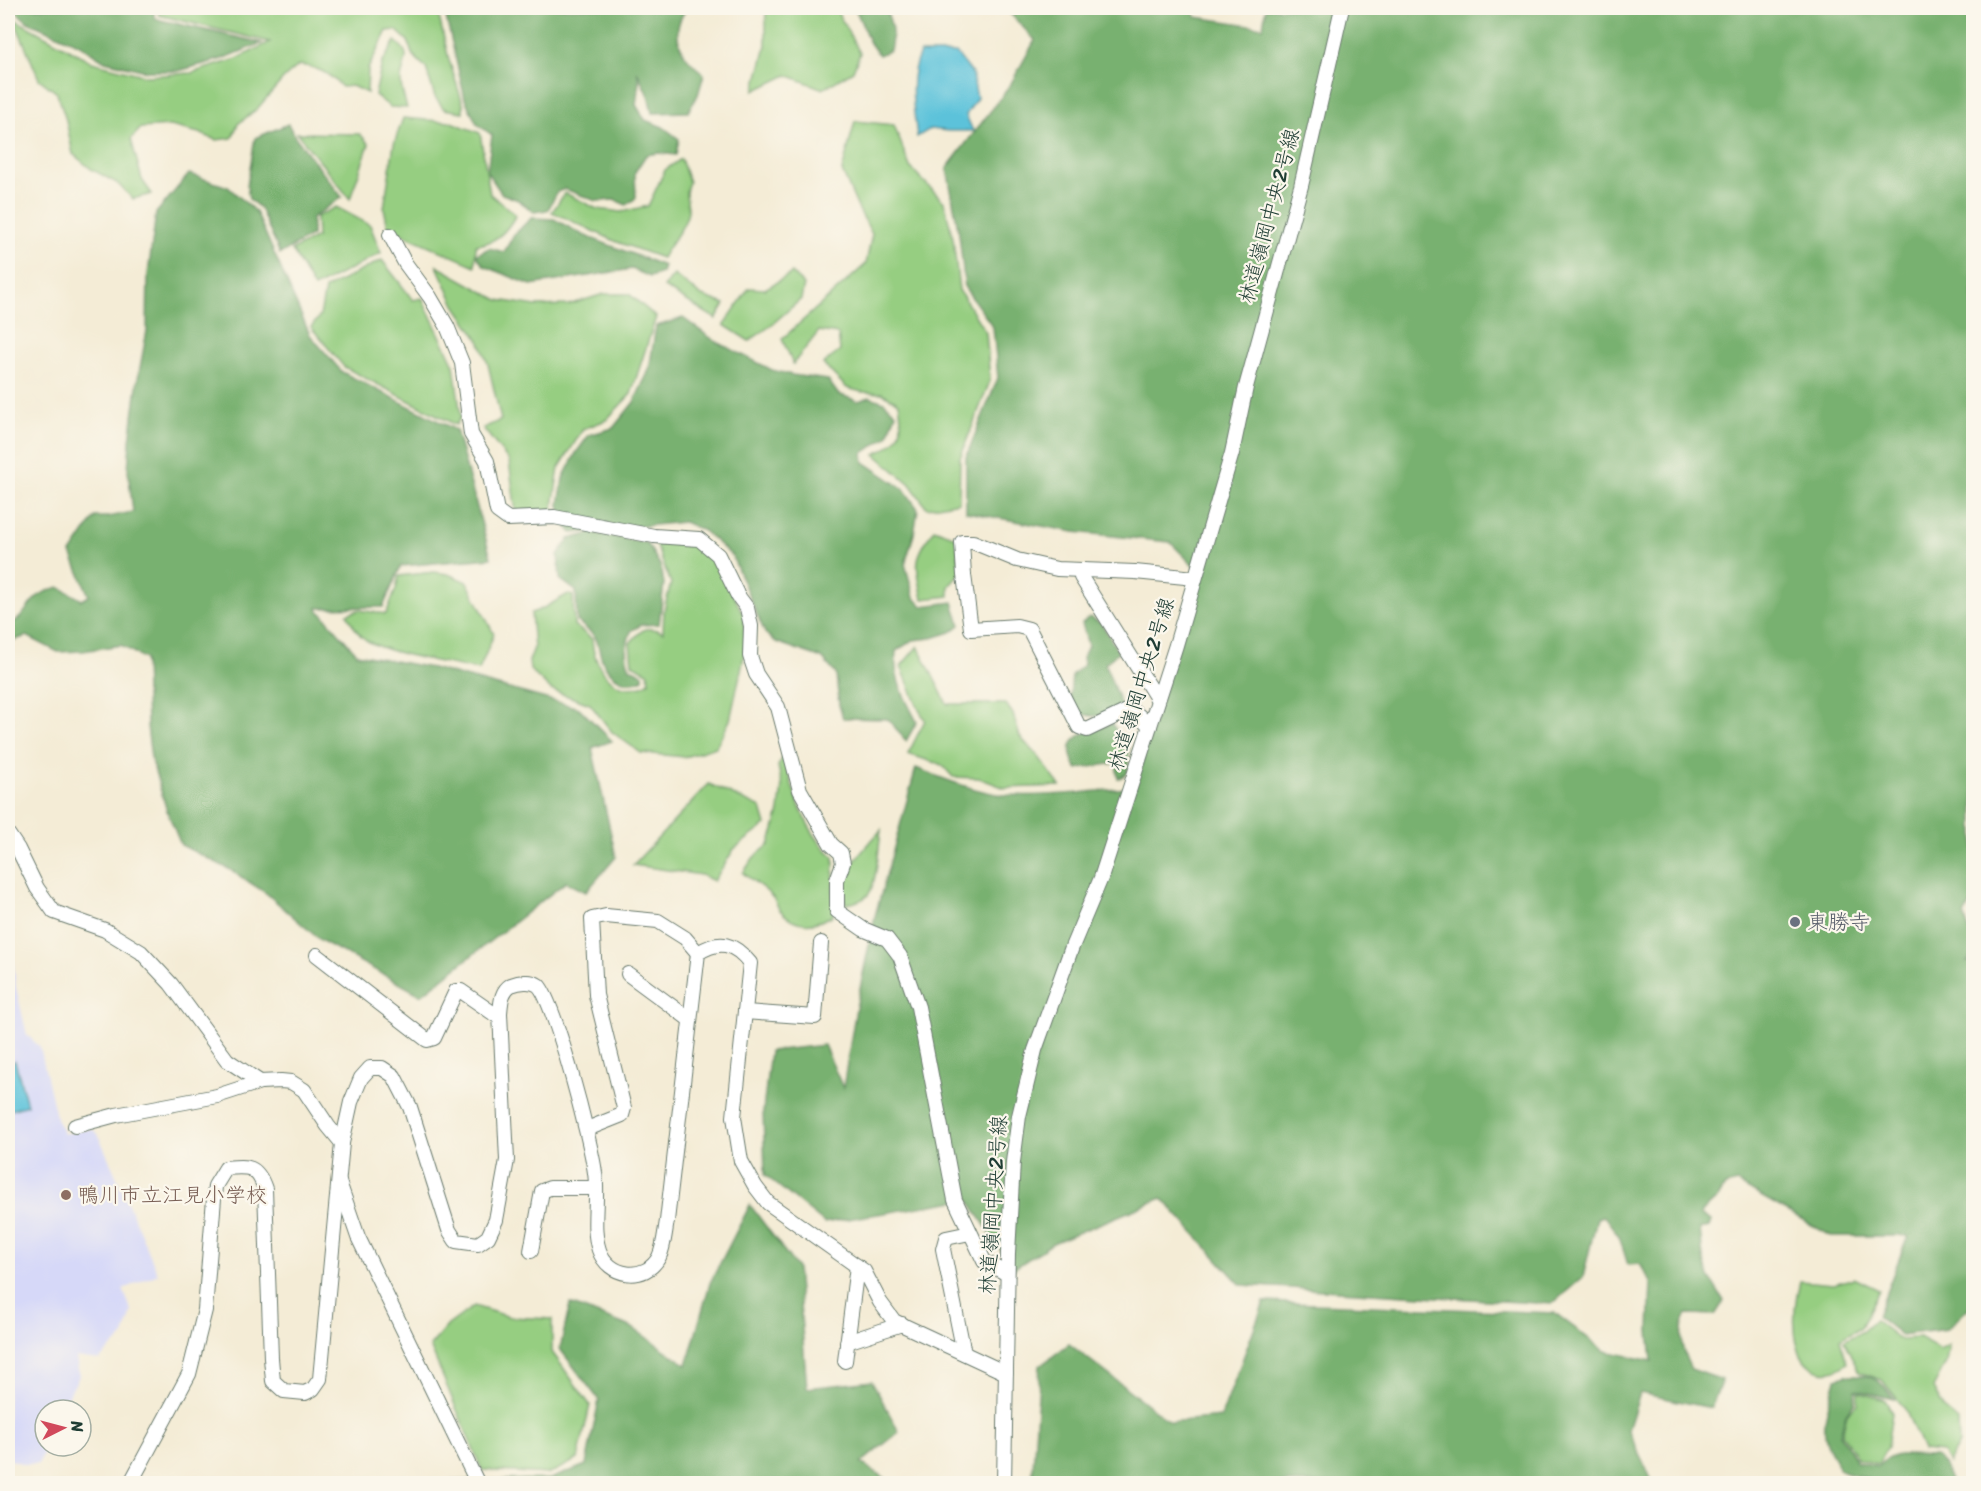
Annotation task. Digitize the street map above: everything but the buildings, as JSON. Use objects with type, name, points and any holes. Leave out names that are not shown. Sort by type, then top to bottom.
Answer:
[{"type":"street","name":"林道嶺岡中央2号線","points":[[1004,1484],[1007,1274],[1013,1162],[1019,1116],[1035,1050],[1072,947],[1101,878],[1150,726],[1232,453],[1246,387],[1301,186],[1342,8]]},
{"type":"street","points":[[390,235],[405,263],[430,297],[447,326],[462,363],[471,434],[487,461],[498,511],[508,519],[554,517],[654,536],[699,539],[718,555],[738,596],[747,608],[752,626],[750,656],[756,674],[778,707],[800,790],[831,843],[841,853],[843,863],[837,880],[837,911],[863,929],[886,939],[900,956],[918,1007],[955,1200],[984,1261],[1007,1274]]},
{"type":"street","points":[[1150,726],[1135,712],[1129,710],[1087,730],[1078,727],[1029,629],[1017,626],[971,629],[962,542],[973,542],[1017,560],[1057,569],[1135,572],[1195,578]]},
{"type":"street","points":[[1081,570],[1081,577],[1158,700]]},
{"type":"street","points":[[8,834],[37,888],[54,912],[105,930],[141,952],[171,984],[227,1060],[260,1082]]},
{"type":"street","points":[[130,1484],[189,1374],[205,1310],[215,1186],[226,1168],[252,1168],[261,1176],[265,1188],[273,1381],[284,1391],[305,1393],[313,1389],[320,1379],[342,1143],[351,1102],[360,1078],[370,1068],[382,1068],[394,1076],[410,1107],[449,1230],[456,1242],[478,1244],[488,1237],[496,1220],[507,1160],[500,1018],[502,994],[510,986],[525,982],[536,983],[543,991],[558,1032],[587,1129],[596,1174],[599,1252],[607,1264],[621,1273],[635,1275],[650,1268],[660,1256],[667,1221],[698,953],[685,938],[658,921],[606,916],[592,919],[596,995],[624,1108],[622,1115],[587,1129]]},
{"type":"street","points":[[746,1012],[815,1017],[821,943]]},
{"type":"street","points":[[698,953],[709,946],[726,945],[739,950],[750,963],[734,1117],[741,1161],[755,1186],[768,1203],[864,1271],[880,1302],[894,1321],[1006,1373]]},
{"type":"street","points":[[317,955],[427,1040],[434,1038],[456,991],[461,991],[500,1018]]},
{"type":"street","points":[[628,974],[689,1018]]},
{"type":"street","points":[[75,1126],[116,1115],[217,1096],[260,1082],[291,1082],[304,1090],[327,1126],[342,1143]]},
{"type":"street","points":[[338,1178],[358,1238],[478,1484]]},
{"type":"street","points":[[531,1251],[542,1191],[550,1188],[596,1188]]},
{"type":"street","points":[[964,1353],[943,1249],[946,1238],[970,1233]]},
{"type":"street","points":[[845,1361],[857,1266]]},
{"type":"street","points":[[847,1342],[902,1324]]},
{"type":"shaded area","name":"鴨川市立江見小学校","points":[[8,958],[13,959],[16,988],[27,1035],[40,1047],[57,1121],[64,1134],[92,1129],[98,1134],[158,1274],[123,1289],[132,1312],[124,1335],[99,1360],[76,1357],[79,1376],[67,1398],[33,1398],[33,1458],[41,1458],[38,1464],[24,1464],[8,1459]]},
{"type":"green space","points":[[12,8],[152,8],[156,19],[262,43],[222,59],[178,71],[146,71],[105,61],[80,45],[28,22]]},
{"type":"green space","points":[[157,8],[437,8],[449,60],[463,104],[463,112],[444,109],[435,97],[426,68],[412,54],[408,41],[396,30],[387,31],[368,69],[367,93],[352,86],[342,87],[322,72],[299,65],[284,78],[257,109],[238,124],[232,138],[216,140],[170,126],[141,128],[131,139],[142,180],[152,194],[133,199],[117,183],[91,169],[73,154],[66,120],[57,93],[39,79],[14,19],[92,62],[147,76],[191,73],[237,59],[270,42],[159,15]]},
{"type":"green space","points":[[444,8],[687,8],[678,26],[679,44],[689,60],[704,74],[698,95],[688,112],[652,113],[649,98],[637,71],[639,81],[636,105],[645,120],[663,127],[679,139],[676,155],[658,153],[646,155],[635,172],[636,198],[626,205],[615,200],[596,201],[565,189],[557,192],[548,210],[534,212],[518,200],[502,194],[487,172],[492,135],[477,124],[465,99]]},
{"type":"green space","points":[[766,8],[835,8],[860,53],[853,71],[823,89],[787,75],[754,91],[766,47]]},
{"type":"green space","points":[[855,8],[885,8],[892,29],[890,50],[879,55],[870,43]]},
{"type":"green space","points":[[1005,8],[1192,8],[1196,17],[1263,27],[1266,8],[1973,8],[1974,899],[1964,915],[1974,945],[1973,954],[1967,962],[1973,961],[1974,1303],[1947,1329],[1901,1335],[1877,1316],[1908,1236],[1831,1236],[1738,1183],[1725,1186],[1718,1198],[1700,1214],[1711,1221],[1709,1227],[1700,1229],[1703,1258],[1709,1277],[1724,1301],[1715,1315],[1687,1314],[1681,1335],[1683,1349],[1691,1369],[1722,1380],[1711,1408],[1640,1393],[1628,1430],[1653,1483],[1032,1483],[1040,1366],[1069,1344],[1170,1422],[1221,1417],[1264,1302],[1555,1313],[1605,1351],[1652,1361],[1649,1331],[1651,1282],[1640,1264],[1628,1265],[1619,1236],[1604,1216],[1597,1218],[1583,1277],[1552,1304],[1241,1285],[1162,1198],[1053,1243],[1013,1269],[968,1199],[824,1223],[765,1175],[763,1111],[770,1051],[824,1045],[843,1088],[856,1008],[875,916],[916,768],[972,788],[1005,795],[1053,795],[1134,787],[1200,572],[1170,542],[1074,532],[966,512],[966,457],[998,378],[993,327],[965,288],[959,234],[947,168],[1009,87],[1035,40]]},
{"type":"green space","points":[[395,41],[406,54],[401,83],[407,108],[390,107],[375,95],[382,63]]},
{"type":"green space","points":[[403,118],[451,122],[480,133],[490,194],[516,215],[500,236],[476,245],[475,266],[388,228],[384,208],[394,144]]},
{"type":"green space","points":[[855,121],[894,125],[910,167],[944,202],[953,238],[959,290],[986,333],[990,381],[960,458],[959,502],[927,508],[910,484],[875,454],[891,445],[899,434],[901,421],[899,403],[882,393],[862,392],[847,388],[823,364],[840,351],[838,334],[819,331],[793,364],[782,339],[866,264],[872,234],[842,171]]},
{"type":"green space","points":[[288,124],[296,138],[342,197],[312,218],[312,235],[280,254],[260,208],[249,199],[247,186],[255,138]]},
{"type":"green space","points":[[297,133],[360,134],[369,144],[350,199]]},
{"type":"green space","points":[[681,159],[689,182],[686,194],[687,217],[662,258],[617,242],[552,212],[565,193],[597,209],[621,212],[648,206],[665,170]]},
{"type":"green space","points":[[189,174],[228,187],[256,212],[310,335],[342,372],[456,430],[491,558],[401,566],[383,607],[317,608],[357,654],[432,668],[579,708],[612,741],[592,748],[616,857],[586,892],[566,882],[421,995],[320,940],[266,893],[229,869],[181,845],[167,811],[151,758],[147,726],[145,659],[121,645],[58,652],[27,636],[12,641],[8,645],[8,624],[19,618],[42,594],[59,587],[82,600],[89,596],[71,553],[95,517],[133,512],[128,471],[130,441],[147,331],[148,274],[156,213]]},
{"type":"green space","points":[[336,207],[370,225],[381,253],[314,288],[292,250],[317,237],[316,217]]},
{"type":"green space","points":[[531,218],[554,219],[583,235],[664,266],[662,273],[650,277],[632,269],[531,285],[484,266],[476,255],[489,248],[504,252],[514,235]]},
{"type":"green space","points":[[382,260],[413,300],[422,298],[454,365],[461,417],[456,425],[344,367],[311,327],[320,316],[325,289]]},
{"type":"green space","points":[[437,266],[498,300],[536,306],[568,305],[604,294],[629,294],[656,317],[631,394],[606,420],[583,429],[559,468],[552,512],[516,513],[509,461],[483,428],[501,420],[488,364],[479,340],[455,305]]},
{"type":"green space","points":[[792,273],[804,285],[801,299],[769,327],[749,341],[724,325],[749,288],[765,289]]},
{"type":"green space","points":[[674,275],[702,296],[725,304],[716,319],[664,287]]},
{"type":"green space","points":[[683,318],[715,341],[772,370],[828,380],[838,394],[858,401],[870,397],[884,402],[896,413],[888,436],[863,453],[864,462],[904,489],[918,509],[914,534],[905,564],[914,597],[922,606],[953,602],[960,625],[951,632],[932,638],[913,640],[896,651],[898,680],[917,722],[906,741],[888,719],[843,718],[839,705],[836,674],[822,658],[776,642],[765,633],[732,556],[704,531],[684,522],[572,533],[562,521],[559,505],[563,478],[576,453],[589,435],[613,428],[634,402],[649,370],[656,326]]},
{"type":"green space","points":[[934,529],[956,537],[960,574],[949,586],[949,596],[923,599],[918,562],[922,548]]},
{"type":"green space","points":[[594,533],[647,543],[660,565],[664,583],[659,624],[641,625],[631,631],[627,646],[626,654],[630,668],[643,674],[643,679],[637,681],[621,680],[608,669],[602,661],[595,637],[577,621],[576,591],[560,579],[558,555],[569,539]]},
{"type":"green space","points":[[695,542],[704,549],[719,567],[744,616],[745,652],[730,720],[716,747],[685,757],[641,753],[612,732],[590,704],[551,690],[530,670],[529,661],[534,648],[531,613],[568,594],[573,596],[574,625],[592,639],[596,657],[605,674],[618,685],[627,687],[642,686],[648,683],[648,672],[632,664],[630,643],[644,630],[652,629],[663,632],[664,610],[671,583],[655,543]]},
{"type":"green space","points":[[434,572],[448,574],[467,582],[494,634],[479,670],[405,654],[377,645],[360,635],[347,614],[359,610],[386,614],[399,576]]},
{"type":"green space","points":[[1090,617],[1102,624],[1118,652],[1105,664],[1122,708],[1100,716],[1077,712],[1070,697],[1072,675],[1084,665],[1083,657],[1088,646],[1082,623]]},
{"type":"green space","points":[[918,646],[947,704],[1006,704],[1013,714],[1020,737],[1038,756],[1060,786],[1005,788],[979,778],[953,777],[942,765],[908,754],[925,720],[901,666]]},
{"type":"green space","points":[[1112,724],[1129,748],[1128,773],[1118,779],[1116,763],[1077,769],[1072,758],[1073,742],[1085,733]]},
{"type":"green space","points":[[784,755],[801,810],[815,836],[834,857],[833,915],[813,923],[799,922],[786,916],[770,894],[743,873],[754,857],[769,845],[779,811],[782,785],[778,766]]},
{"type":"green space","points":[[709,784],[761,808],[766,825],[734,849],[714,881],[701,875],[633,865]]},
{"type":"green space","points":[[881,830],[876,873],[871,890],[863,899],[846,904],[844,883],[848,873]]},
{"type":"green space","points":[[750,1205],[797,1268],[807,1388],[872,1381],[899,1432],[861,1463],[892,1483],[415,1484],[443,1481],[550,1479],[586,1465],[599,1400],[560,1349],[570,1304],[631,1327],[687,1365],[710,1283]]},
{"type":"green space","points":[[1854,1278],[1879,1290],[1861,1327],[1840,1339],[1847,1363],[1836,1370],[1822,1371],[1811,1366],[1803,1358],[1798,1346],[1795,1319],[1800,1281],[1834,1284]]},
{"type":"green space","points":[[474,1306],[510,1317],[552,1319],[552,1352],[590,1405],[578,1459],[549,1474],[482,1470],[430,1346],[448,1325]]},
{"type":"green space","points":[[1875,1320],[1899,1339],[1919,1338],[1940,1350],[1949,1345],[1946,1363],[1933,1388],[1945,1410],[1958,1421],[1959,1444],[1948,1463],[1942,1452],[1923,1450],[1905,1409],[1882,1380],[1859,1372],[1844,1341],[1863,1331]]},
{"type":"green space","points":[[1849,1375],[1876,1379],[1894,1399],[1856,1390],[1854,1403],[1846,1414],[1840,1435],[1857,1462],[1878,1466],[1885,1460],[1898,1455],[1935,1456],[1943,1464],[1951,1483],[1876,1483],[1839,1469],[1827,1444],[1825,1419],[1836,1379]]},
{"type":"green space","points":[[1858,1392],[1885,1400],[1892,1413],[1887,1447],[1878,1464],[1858,1459],[1842,1434],[1847,1414],[1857,1404]]},
{"type":"water","points":[[920,53],[956,53],[972,73],[977,98],[966,115],[973,131],[930,129],[917,137],[913,84]]},
{"type":"water","points":[[15,1061],[27,1105],[8,1111],[8,1063]]},
{"type":"place","name":"東勝寺","points":[[1795,922]]},
{"type":"place","name":"鴨川市立江見小学校","points":[[66,1195]]}]
